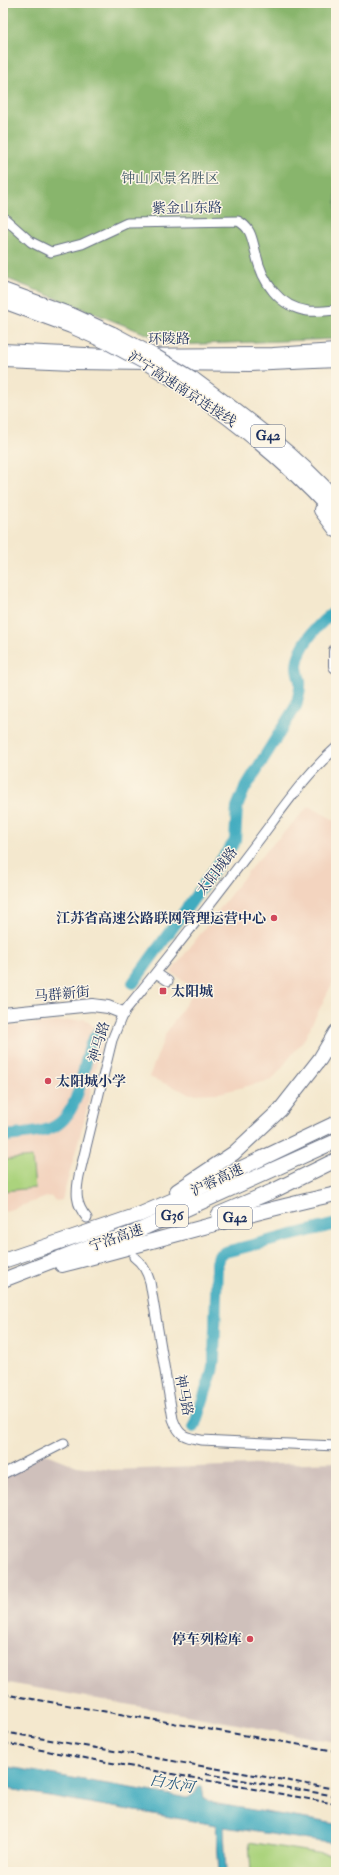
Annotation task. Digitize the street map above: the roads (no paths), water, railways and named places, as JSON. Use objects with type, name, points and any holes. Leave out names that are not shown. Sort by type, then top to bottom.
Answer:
[{"type":"highway","name":"沪宁高速南京连接线","points":[[3,290],[68,313],[111,339]]},
{"type":"highway","name":"沪宁高速南京连接线","points":[[3,301],[156,356],[284,463],[336,516]]},
{"type":"highway","name":"沪宁高速南京连接线","points":[[190,384],[251,422],[281,446],[336,500]]},
{"type":"highway","points":[[245,430],[293,477],[336,530]]},
{"type":"highway","points":[[281,446],[336,494]]},
{"type":"highway","points":[[336,652],[336,666]]},
{"type":"highway","points":[[123,1222],[185,1187],[234,1153],[258,1132],[280,1110],[300,1086],[336,1032]]},
{"type":"highway","points":[[295,1143],[336,1118]]},
{"type":"highway","points":[[295,1143],[336,1123]]},
{"type":"highway","name":"宁洛高速","points":[[3,1280],[88,1247],[131,1234],[336,1141]]},
{"type":"highway","name":"沪蓉高速","points":[[3,1261],[123,1222],[187,1194],[295,1143]]},
{"type":"highway","points":[[134,1252],[243,1204],[336,1160]]},
{"type":"highway","name":"G42","points":[[3,1280],[134,1252],[273,1207],[336,1194]]},
{"type":"main road","name":"环陵路","points":[[3,350],[114,354],[273,354],[336,350]]},
{"type":"main road","name":"环陵路","points":[[3,360],[74,363],[242,365],[336,361]]},
{"type":"main road","name":"马群新街","points":[[3,1014],[92,1005],[108,1007],[123,1013]]},
{"type":"street","name":"紫金山东路","points":[[3,217],[31,242],[51,252],[82,244],[127,223],[238,221],[245,225],[250,231],[257,258],[266,280],[278,298],[296,308],[310,311],[336,310]]},
{"type":"street","name":"太阳城路","points":[[123,1013],[259,841],[297,787],[321,761],[336,748]]},
{"type":"street","points":[[156,973],[168,981]]},
{"type":"street","name":"神马路","points":[[87,1218],[80,1209],[76,1195],[79,1176],[112,1040],[123,1013]]},
{"type":"street","name":"神马路","points":[[134,1252],[146,1269],[150,1282],[173,1419],[177,1430],[184,1437],[201,1440],[336,1446]]},
{"type":"street","points":[[3,1474],[64,1443]]},
{"type":"water","name":"白水河","points":[[3,1766],[188,1798],[195,1793],[199,1786],[202,1786],[204,1798],[212,1803],[336,1824],[336,1844],[224,1827],[226,1872],[219,1872],[216,1825],[3,1788]]},
{"type":"waterway","points":[[133,983],[235,841],[237,807],[244,790],[296,706],[300,684],[297,666],[301,650],[323,621],[336,611]]},
{"type":"waterway","points":[[3,1136],[46,1130],[57,1125],[66,1117],[77,1095],[92,1041],[99,1031]]},
{"type":"waterway","points":[[194,1427],[212,1372],[214,1359],[217,1263],[219,1256],[225,1252],[336,1224]]},
{"type":"railway","points":[[3,1694],[336,1751]]},
{"type":"railway","points":[[3,1732],[336,1789]]},
{"type":"railway","points":[[3,1743],[336,1804]]},
{"type":"railway","points":[[206,1774],[336,1796]]},
{"type":"place","name":"江苏省高速公路联网管理运营中心","points":[[274,918]]},
{"type":"place","name":"太阳城","points":[[163,991]]},
{"type":"place","name":"太阳城小学","points":[[48,1081]]},
{"type":"place","name":"停车列检库","points":[[250,1639]]},
{"type":"park label","name":"钟山风景名胜区","points":[[170,178]]}]
